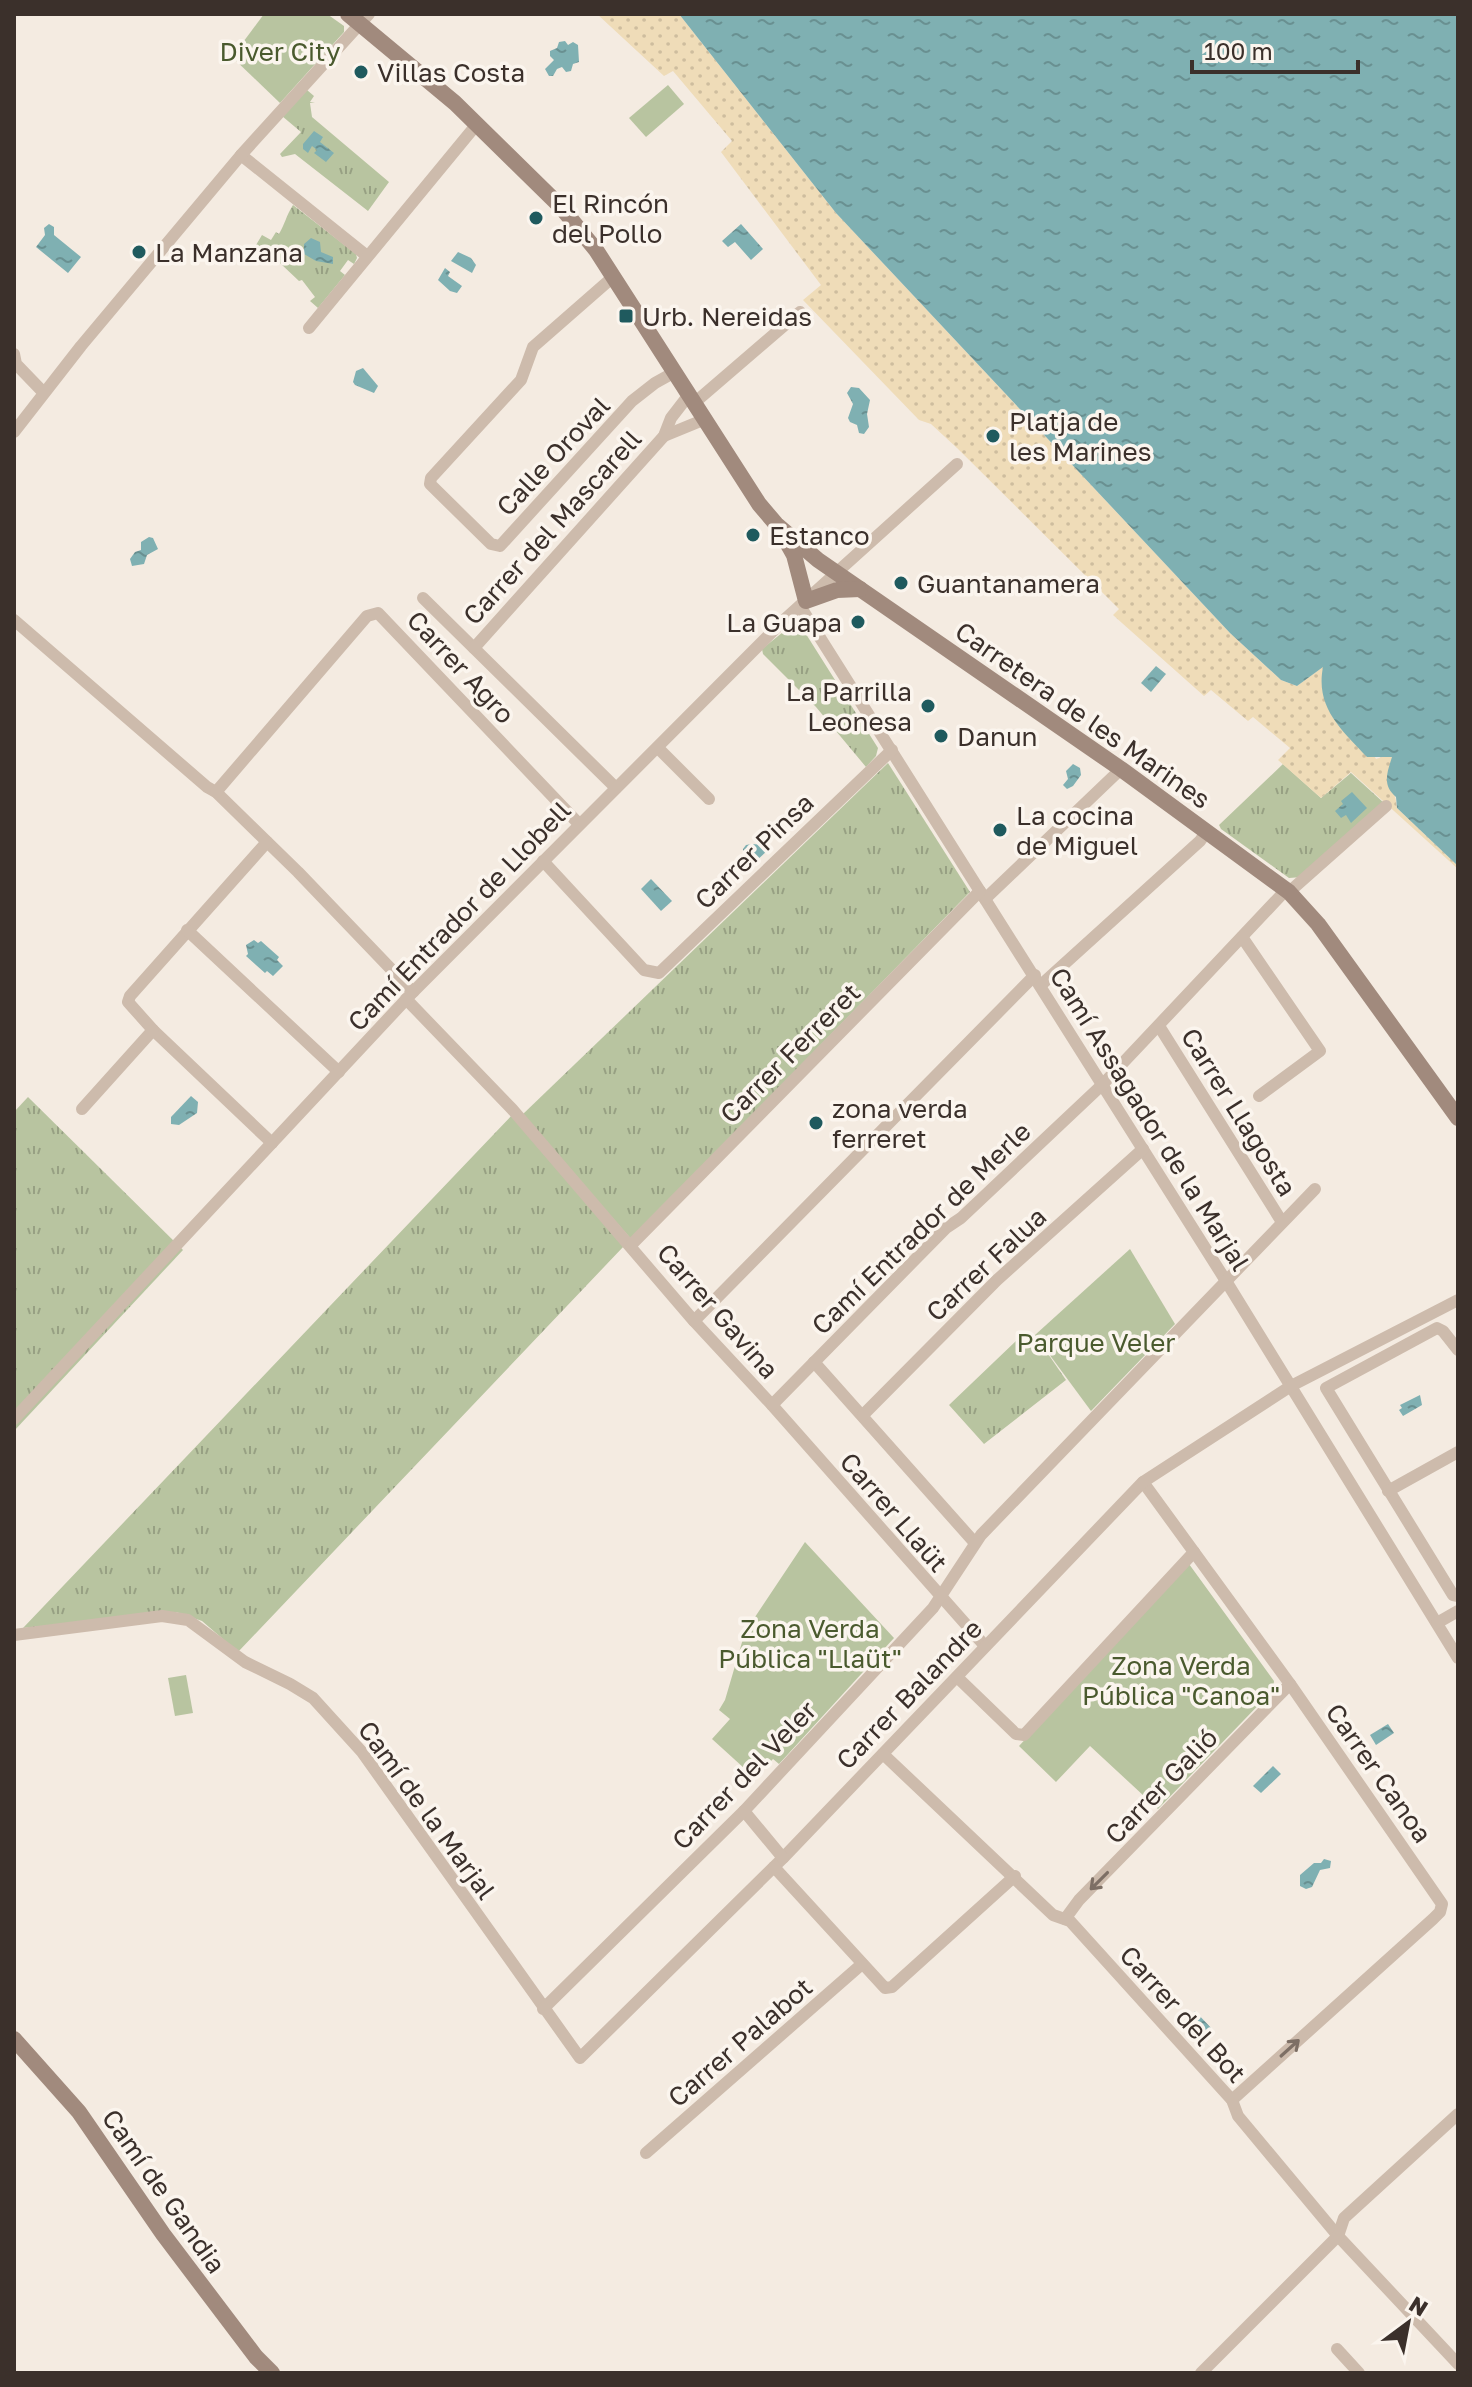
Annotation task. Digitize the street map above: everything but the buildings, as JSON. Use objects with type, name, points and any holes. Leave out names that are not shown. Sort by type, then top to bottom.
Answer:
[{"type":"main road","name":"Carretera de les Marines","points":[[359,17],[477,124],[588,238],[703,420],[751,493],[776,524],[836,573],[1121,769],[1288,891],[1318,924],[1458,1118]]},
{"type":"main road","points":[[776,524],[794,555],[805,590],[803,604]]},
{"type":"main road","points":[[803,604],[837,590],[860,589]]},
{"type":"main road","name":"Camí de Gandia","points":[[14,2039],[79,2112],[163,2234],[256,2357],[272,2373]]},
{"type":"street","points":[[14,432],[43,392],[359,17]]},
{"type":"street","points":[[309,328],[477,124]]},
{"type":"street","points":[[241,155],[367,256]]},
{"type":"street","name":"Calle Oroval","points":[[613,277],[533,347],[521,380],[431,478],[430,484],[491,544],[500,546],[632,401],[673,373]]},
{"type":"street","name":"Carrer del Mascarell","points":[[474,648],[664,436],[671,418],[800,312]]},
{"type":"street","points":[[15,361],[43,392]]},
{"type":"street","name":"Carrer del Mascarell","points":[[664,436],[703,420]]},
{"type":"street","name":"Camí Entrador de Llobell","points":[[14,1419],[410,996],[579,824],[803,604],[957,464]]},
{"type":"street","points":[[423,598],[616,788]]},
{"type":"street","name":"Camí Assagador de la Marjal","points":[[803,604],[1458,1658]]},
{"type":"street","name":"Carrer Agro","points":[[216,792],[367,616],[378,613],[579,824]]},
{"type":"street","name":"Carrer Gavina","points":[[14,620],[216,792],[267,842],[512,1109],[694,1321],[772,1405]]},
{"type":"street","points":[[658,748],[709,799]]},
{"type":"street","name":"Carrer Pinsa","points":[[543,861],[644,970],[659,973],[892,750]]},
{"type":"street","name":"Carrer Ferreret","points":[[631,1245],[983,895],[1121,769]]},
{"type":"street","name":"Camí Entrador de Merle","points":[[772,1405],[946,1228],[961,1218],[1103,1084],[1288,891],[1386,806]]},
{"type":"street","points":[[694,1321],[1038,980],[1200,841],[1207,831]]},
{"type":"street","points":[[267,842],[130,996],[130,1007],[272,1143]]},
{"type":"street","points":[[187,930],[339,1072]]},
{"type":"street","points":[[1242,937],[1320,1051],[1259,1096]]},
{"type":"street","name":"Carrer Llagosta","points":[[1159,1026],[1282,1222]]},
{"type":"street","points":[[82,1109],[153,1030]]},
{"type":"street","name":"Carrer Falua","points":[[863,1415],[997,1280],[1143,1149]]},
{"type":"street","name":"Carrer Llagosta","points":[[1226,1281],[1315,1189]]},
{"type":"street","name":"Carrer del Veler","points":[[543,2009],[744,1811],[933,1608],[975,1543],[1226,1281]]},
{"type":"street","name":"Carrer Balandre","points":[[580,2058],[778,1862],[1143,1482],[1291,1386],[1458,1300]]},
{"type":"street","points":[[1458,1350],[1437,1328],[1326,1388],[1453,1595],[1458,1596]]},
{"type":"street","points":[[814,1362],[975,1543]]},
{"type":"street","name":"Carrer Llaüt","points":[[772,1405],[985,1646]]},
{"type":"street","points":[[1388,1491],[1458,1452]]},
{"type":"street","name":"Carrer Canoa","points":[[1143,1482],[1290,1684],[1441,1900],[1442,1907],[1433,1919],[1232,2100]]},
{"type":"street","points":[[957,1677],[1016,1734],[1024,1735],[1194,1552]]},
{"type":"street","points":[[1437,1623],[1458,1611]]},
{"type":"street","name":"Camí de la Marjal","points":[[14,1635],[162,1616],[182,1617],[253,1667],[313,1698],[362,1752],[580,2058]]},
{"type":"street","name":"Carrer Galió","points":[[1065,1919],[1079,1900],[1290,1684]]},
{"type":"street","name":"Carrer del Bot","points":[[883,1754],[1053,1915],[1065,1919],[1232,2100],[1238,2116],[1338,2236],[1458,2364]]},
{"type":"street","points":[[744,1811],[778,1862],[885,1988],[892,1987],[1015,1876]]},
{"type":"street","name":"Carrer Palabot","points":[[646,2153],[862,1964]]},
{"type":"street","points":[[1201,2373],[1338,2236],[1344,2218],[1458,2114]]},
{"type":"street","points":[[1337,2349],[1359,2373]]},
{"type":"green space","name":"Diver City","points":[[264,14],[327,14],[344,26],[344,32],[280,103],[232,57]]},
{"type":"green space","points":[[668,85],[684,104],[646,137],[629,118]]},
{"type":"green space","points":[[307,90],[314,96],[310,102],[315,102],[310,103],[312,117],[389,182],[368,211],[295,154],[282,157],[280,154],[301,132],[282,116]]},
{"type":"green space","points":[[293,205],[356,254],[357,258],[354,264],[348,260],[340,271],[345,275],[318,308],[310,301],[315,297],[302,280],[299,281],[263,247],[259,249],[256,245],[262,235],[271,240],[276,232],[279,234]]},
{"type":"green space","points":[[799,623],[878,748],[876,756],[866,767],[816,707],[763,654],[762,649],[793,624]]},
{"type":"green space","points":[[888,763],[970,892],[631,1239],[522,1115]]},
{"type":"green space","points":[[1283,764],[1321,798],[1351,773],[1384,803],[1302,877],[1289,878],[1219,825]]},
{"type":"green space","points":[[28,1097],[183,1250],[14,1431],[14,1112]]},
{"type":"green space","points":[[513,1114],[624,1246],[238,1652],[202,1621],[176,1612],[23,1628]]},
{"type":"green space","name":"Parque Veler","points":[[1130,1249],[1175,1324],[1091,1411],[1035,1335]]},
{"type":"green space","points":[[1035,1335],[1066,1380],[984,1444],[949,1405],[1017,1340],[1024,1347]]},
{"type":"green space","name":"Zona Verda Pública \"Llaüt\"","points":[[805,1542],[894,1638],[779,1764],[773,1759],[755,1778],[712,1739],[730,1719],[719,1710],[725,1700],[745,1632]]},
{"type":"green space","name":"Zona Verda Pública \"Canoa\"","points":[[1189,1564],[1274,1681],[1273,1690],[1158,1809],[1090,1746],[1056,1782],[1019,1746]]},
{"type":"green space","points":[[186,1675],[193,1713],[175,1716],[168,1678]]},
{"type":"sand","name":"Platja de les Marines","points":[[597,14],[679,14],[836,213],[1230,633],[1281,680],[1297,686],[1324,666],[1376,759],[1393,757],[1390,778],[1397,808],[1458,869],[1351,772],[1321,798],[1278,760],[1290,748],[1253,717],[1248,721],[1211,690],[1204,696],[1113,615],[1119,609],[957,448],[931,424],[919,420],[803,300],[821,285],[721,152],[732,141],[673,71],[664,76]]},
{"type":"water","points":[[679,14],[1458,14],[1458,866],[1397,808],[1396,797],[1387,783],[1392,757],[1367,757],[1333,717],[1323,695],[1323,667],[1297,686],[1281,680],[1230,633],[836,213]]},
{"type":"water","points":[[565,41],[568,45],[573,42],[578,45],[579,62],[573,64],[571,71],[566,72],[562,67],[549,76],[545,69],[554,60],[550,51],[557,48],[559,42]]},
{"type":"water","points":[[314,131],[323,137],[320,142],[334,153],[326,162],[314,153],[317,150],[312,146],[308,153],[303,149],[303,144]]},
{"type":"water","points":[[49,224],[54,227],[54,235],[81,257],[68,273],[36,247]]},
{"type":"water","points":[[741,224],[763,249],[751,260],[735,242],[728,247],[722,241]]},
{"type":"water","points":[[311,238],[320,242],[321,252],[333,257],[333,264],[316,261],[304,254],[304,244]]},
{"type":"water","points":[[458,252],[471,258],[476,265],[472,273],[451,261]]},
{"type":"water","points":[[445,268],[450,272],[448,276],[462,286],[457,293],[438,280]]},
{"type":"water","points":[[363,368],[378,386],[374,393],[353,382],[356,371]]},
{"type":"water","points":[[851,387],[859,388],[870,400],[867,414],[869,427],[864,434],[859,433],[857,425],[848,418],[853,404],[847,393]]},
{"type":"water","points":[[153,538],[158,549],[147,555],[144,564],[132,566],[130,559],[141,550],[141,542]]},
{"type":"water","points":[[1156,666],[1166,674],[1151,692],[1141,683]]},
{"type":"water","points":[[1073,764],[1080,768],[1081,775],[1067,789],[1063,785],[1068,779],[1066,771]]},
{"type":"water","points":[[1352,792],[1367,808],[1351,823],[1346,815],[1341,818],[1335,811]]},
{"type":"water","points":[[752,844],[764,845],[767,851],[744,872],[739,867],[743,862],[743,849]]},
{"type":"water","points":[[651,879],[672,901],[661,911],[641,889]]},
{"type":"water","points":[[254,940],[258,943],[261,941],[279,957],[277,960],[283,966],[273,976],[246,956],[246,945]]},
{"type":"water","points":[[191,1096],[198,1102],[197,1113],[179,1125],[171,1124],[171,1117]]},
{"type":"water","points":[[1420,1395],[1422,1405],[1403,1416],[1400,1405]]},
{"type":"water","points":[[1388,1724],[1394,1733],[1376,1745],[1370,1735]]},
{"type":"water","points":[[1273,1766],[1281,1774],[1261,1793],[1253,1786]]},
{"type":"water","points":[[1324,1859],[1331,1861],[1330,1868],[1320,1870],[1312,1887],[1306,1889],[1300,1886],[1300,1875]]},
{"type":"water","points":[[1195,2011],[1213,2030],[1205,2038],[1187,2019]]},
{"type":"place","name":"Villas Costa","points":[[361,72]]},
{"type":"place","name":"El Rincón del Pollo","points":[[536,218]]},
{"type":"place","name":"La Manzana","points":[[139,252]]},
{"type":"place","name":"Urb. Nereidas","points":[[626,316]]},
{"type":"place","name":"Platja de les Marines","points":[[993,436]]},
{"type":"place","name":"Estanco","points":[[753,535]]},
{"type":"place","name":"Guantanamera","points":[[901,583]]},
{"type":"place","name":"La Guapa","points":[[858,622]]},
{"type":"place","name":"La Parrilla Leonesa","points":[[928,706]]},
{"type":"place","name":"Danun","points":[[941,736]]},
{"type":"place","name":"La cocina de Miguel","points":[[1000,830]]},
{"type":"place","name":"zona verda ferreret","points":[[816,1123]]}]
